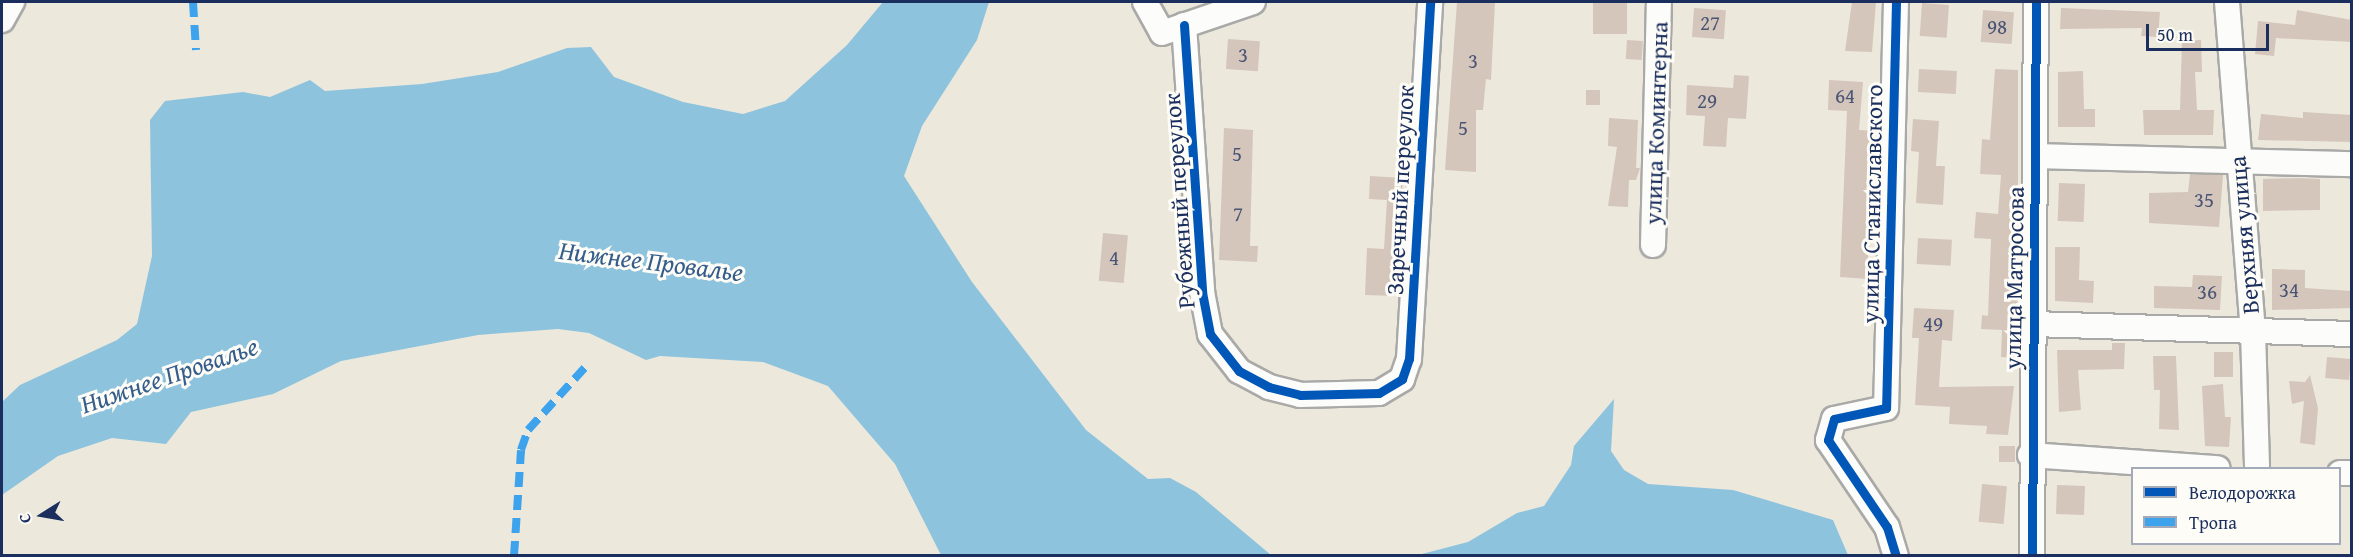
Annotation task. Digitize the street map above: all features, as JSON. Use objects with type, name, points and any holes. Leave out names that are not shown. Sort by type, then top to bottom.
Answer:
[{"type":"street","points":[[2,20],[12,2]]},
{"type":"street","points":[[1145,2],[1173,29],[1253,2]]},
{"type":"street","name":"Заречный переулок","points":[[1402,379],[1409,359],[1430,2]]},
{"type":"street","name":"улица Коминтерна","points":[[1653,245],[1659,2]]},
{"type":"street","name":"улица Станиславского","points":[[1896,2],[1886,408],[1834,419],[1828,440],[1887,527],[1896,555]]},
{"type":"street","name":"улица Матросова","points":[[2032,555],[2030,455],[2036,156],[2036,2]]},
{"type":"street","name":"Верхняя улица","points":[[2227,2],[2237,159],[2253,331],[2256,467]]},
{"type":"street","name":"Рубежный переулок","points":[[1173,29],[1202,292],[1210,334],[1239,370],[1269,387],[1300,394],[1379,393],[1402,379]]},
{"type":"street","points":[[2036,156],[2237,159],[2352,164]]},
{"type":"street","points":[[2032,324],[2352,334]]},
{"type":"street","points":[[2030,455],[2204,467]]},
{"type":"water","name":"Нижнее Провалье","points":[[883,2],[989,2],[977,40],[922,126],[904,176],[972,282],[1086,430],[1148,479],[1170,478],[1196,492],[1271,555],[941,555],[895,464],[828,386],[763,362],[660,356],[646,360],[589,333],[558,329],[478,335],[341,361],[273,394],[191,412],[166,444],[112,438],[58,456],[2,495],[2,402],[20,385],[117,340],[137,324],[152,256],[150,120],[165,101],[243,92],[270,97],[310,80],[325,91],[422,84],[498,72],[567,48],[591,47],[614,77],[683,102],[743,114],[785,101],[847,45]]},
{"type":"water","points":[[1614,399],[1611,451],[1624,470],[1648,484],[1733,490],[1833,520],[1848,555],[1418,555],[1468,542],[1517,513],[1544,506],[1571,465],[1574,446]]},
{"type":"building","points":[[1457,2],[1495,2],[1491,80],[1486,79],[1483,110],[1476,110],[1476,172],[1445,170]]},
{"type":"building","points":[[1593,2],[1627,2],[1627,34],[1593,34]]},
{"type":"building","points":[[1852,2],[1876,2],[1872,52],[1845,51]]},
{"type":"building","points":[[1922,3],[1949,5],[1947,38],[1920,36]]},
{"type":"building","points":[[1694,8],[1726,10],[1724,39],[1692,37]]},
{"type":"building","points":[[2061,8],[2160,12],[2158,37],[2141,36],[2142,28],[2060,29]]},
{"type":"building","points":[[1983,10],[2014,12],[2012,44],[1981,42]]},
{"type":"building","points":[[2297,10],[2352,20],[2352,42],[2276,38],[2274,56],[2255,54],[2258,21],[2295,25]]},
{"type":"building","points":[[1228,39],[1260,41],[1258,71],[1226,69]]},
{"type":"building","points":[[1627,40],[1643,41],[1642,60],[1626,59]]},
{"type":"building","points":[[2201,40],[2202,72],[2195,72],[2197,110],[2214,110],[2213,135],[2144,135],[2143,110],[2180,110],[2182,41]]},
{"type":"building","points":[[1919,69],[1957,71],[1956,94],[1918,92]]},
{"type":"building","points":[[1995,69],[2018,70],[2018,186],[2009,251],[2020,251],[2015,358],[2001,357],[2002,330],[1981,329],[1982,315],[1988,316],[1991,239],[1974,238],[1976,212],[1998,214],[2001,175],[1980,174],[1982,139],[1990,140]]},
{"type":"building","points":[[2083,71],[2084,109],[2095,109],[2095,127],[2058,127],[2058,72]]},
{"type":"building","points":[[1734,75],[1749,76],[1746,119],[1728,118],[1726,147],[1703,146],[1705,116],[1686,115],[1687,85],[1733,88]]},
{"type":"building","points":[[1829,80],[1863,82],[1859,130],[1874,131],[1867,279],[1840,277],[1847,111],[1828,110]]},
{"type":"building","points":[[1586,90],[1600,90],[1600,105],[1586,105]]},
{"type":"building","points":[[2303,112],[2352,115],[2352,142],[2258,140],[2261,114],[2303,118]]},
{"type":"building","points":[[1609,118],[1638,120],[1636,168],[1640,168],[1636,180],[1629,180],[1628,207],[1608,206],[1617,147],[1608,146]]},
{"type":"building","points":[[1913,119],[1939,121],[1936,166],[1945,166],[1943,205],[1916,203],[1919,152],[1911,151]]},
{"type":"building","points":[[1224,128],[1253,130],[1250,246],[1258,246],[1257,262],[1219,260]]},
{"type":"building","points":[[2190,174],[2223,175],[2219,227],[2149,223],[2149,193],[2188,192]]},
{"type":"building","points":[[1370,176],[1403,178],[1396,296],[1365,295],[1367,248],[1384,249],[1387,200],[1369,199]]},
{"type":"building","points":[[2263,179],[2320,179],[2320,210],[2263,211]]},
{"type":"building","points":[[2059,183],[2085,184],[2084,222],[2058,221]]},
{"type":"building","points":[[1103,233],[1128,235],[1124,283],[1099,281]]},
{"type":"building","points":[[1918,238],[1952,240],[1951,266],[1917,264]]},
{"type":"building","points":[[2055,247],[2080,247],[2079,280],[2094,281],[2093,303],[2055,301]]},
{"type":"building","points":[[2272,269],[2305,270],[2305,288],[2352,291],[2352,308],[2272,310]]},
{"type":"building","points":[[2193,275],[2222,276],[2220,310],[2154,308],[2154,286],[2192,287]]},
{"type":"building","points":[[1914,308],[1954,310],[1952,341],[1942,340],[1939,387],[2014,386],[2008,435],[1986,434],[1987,426],[1949,424],[1950,407],[1915,405],[1919,338],[1912,338]]},
{"type":"building","points":[[2112,343],[2125,343],[2124,369],[2078,370],[2081,410],[2059,412],[2057,350],[2112,350]]},
{"type":"building","points":[[2214,352],[2233,352],[2233,377],[2214,377]]},
{"type":"building","points":[[2153,356],[2176,356],[2179,430],[2159,429],[2160,390],[2154,390]]},
{"type":"building","points":[[2327,357],[2351,359],[2349,380],[2325,378]]},
{"type":"building","points":[[2310,375],[2318,408],[2315,445],[2300,443],[2304,401],[2292,404],[2289,381],[2305,382]]},
{"type":"building","points":[[2223,384],[2225,417],[2231,417],[2229,447],[2205,446],[2202,386]]},
{"type":"building","points":[[1999,446],[2015,446],[2015,462],[1999,462]]},
{"type":"building","points":[[1982,484],[2007,486],[2004,524],[1979,522]]},
{"type":"building","points":[[2057,485],[2085,486],[2084,515],[2056,514]]},
{"type":"marked path","points":[[193,2],[196,50]]},
{"type":"marked path","points":[[514,556],[521,450],[528,430],[589,363]]},
{"type":"cycle path","points":[[1184,25],[1202,292],[1210,334],[1239,371],[1269,387],[1300,395],[1379,393],[1402,379],[1409,359],[1430,2]]},
{"type":"cycle path","points":[[1896,2],[1886,408],[1834,419],[1828,440],[1887,527],[1896,556]]},
{"type":"cycle path","points":[[2032,556],[2036,2]]}]
